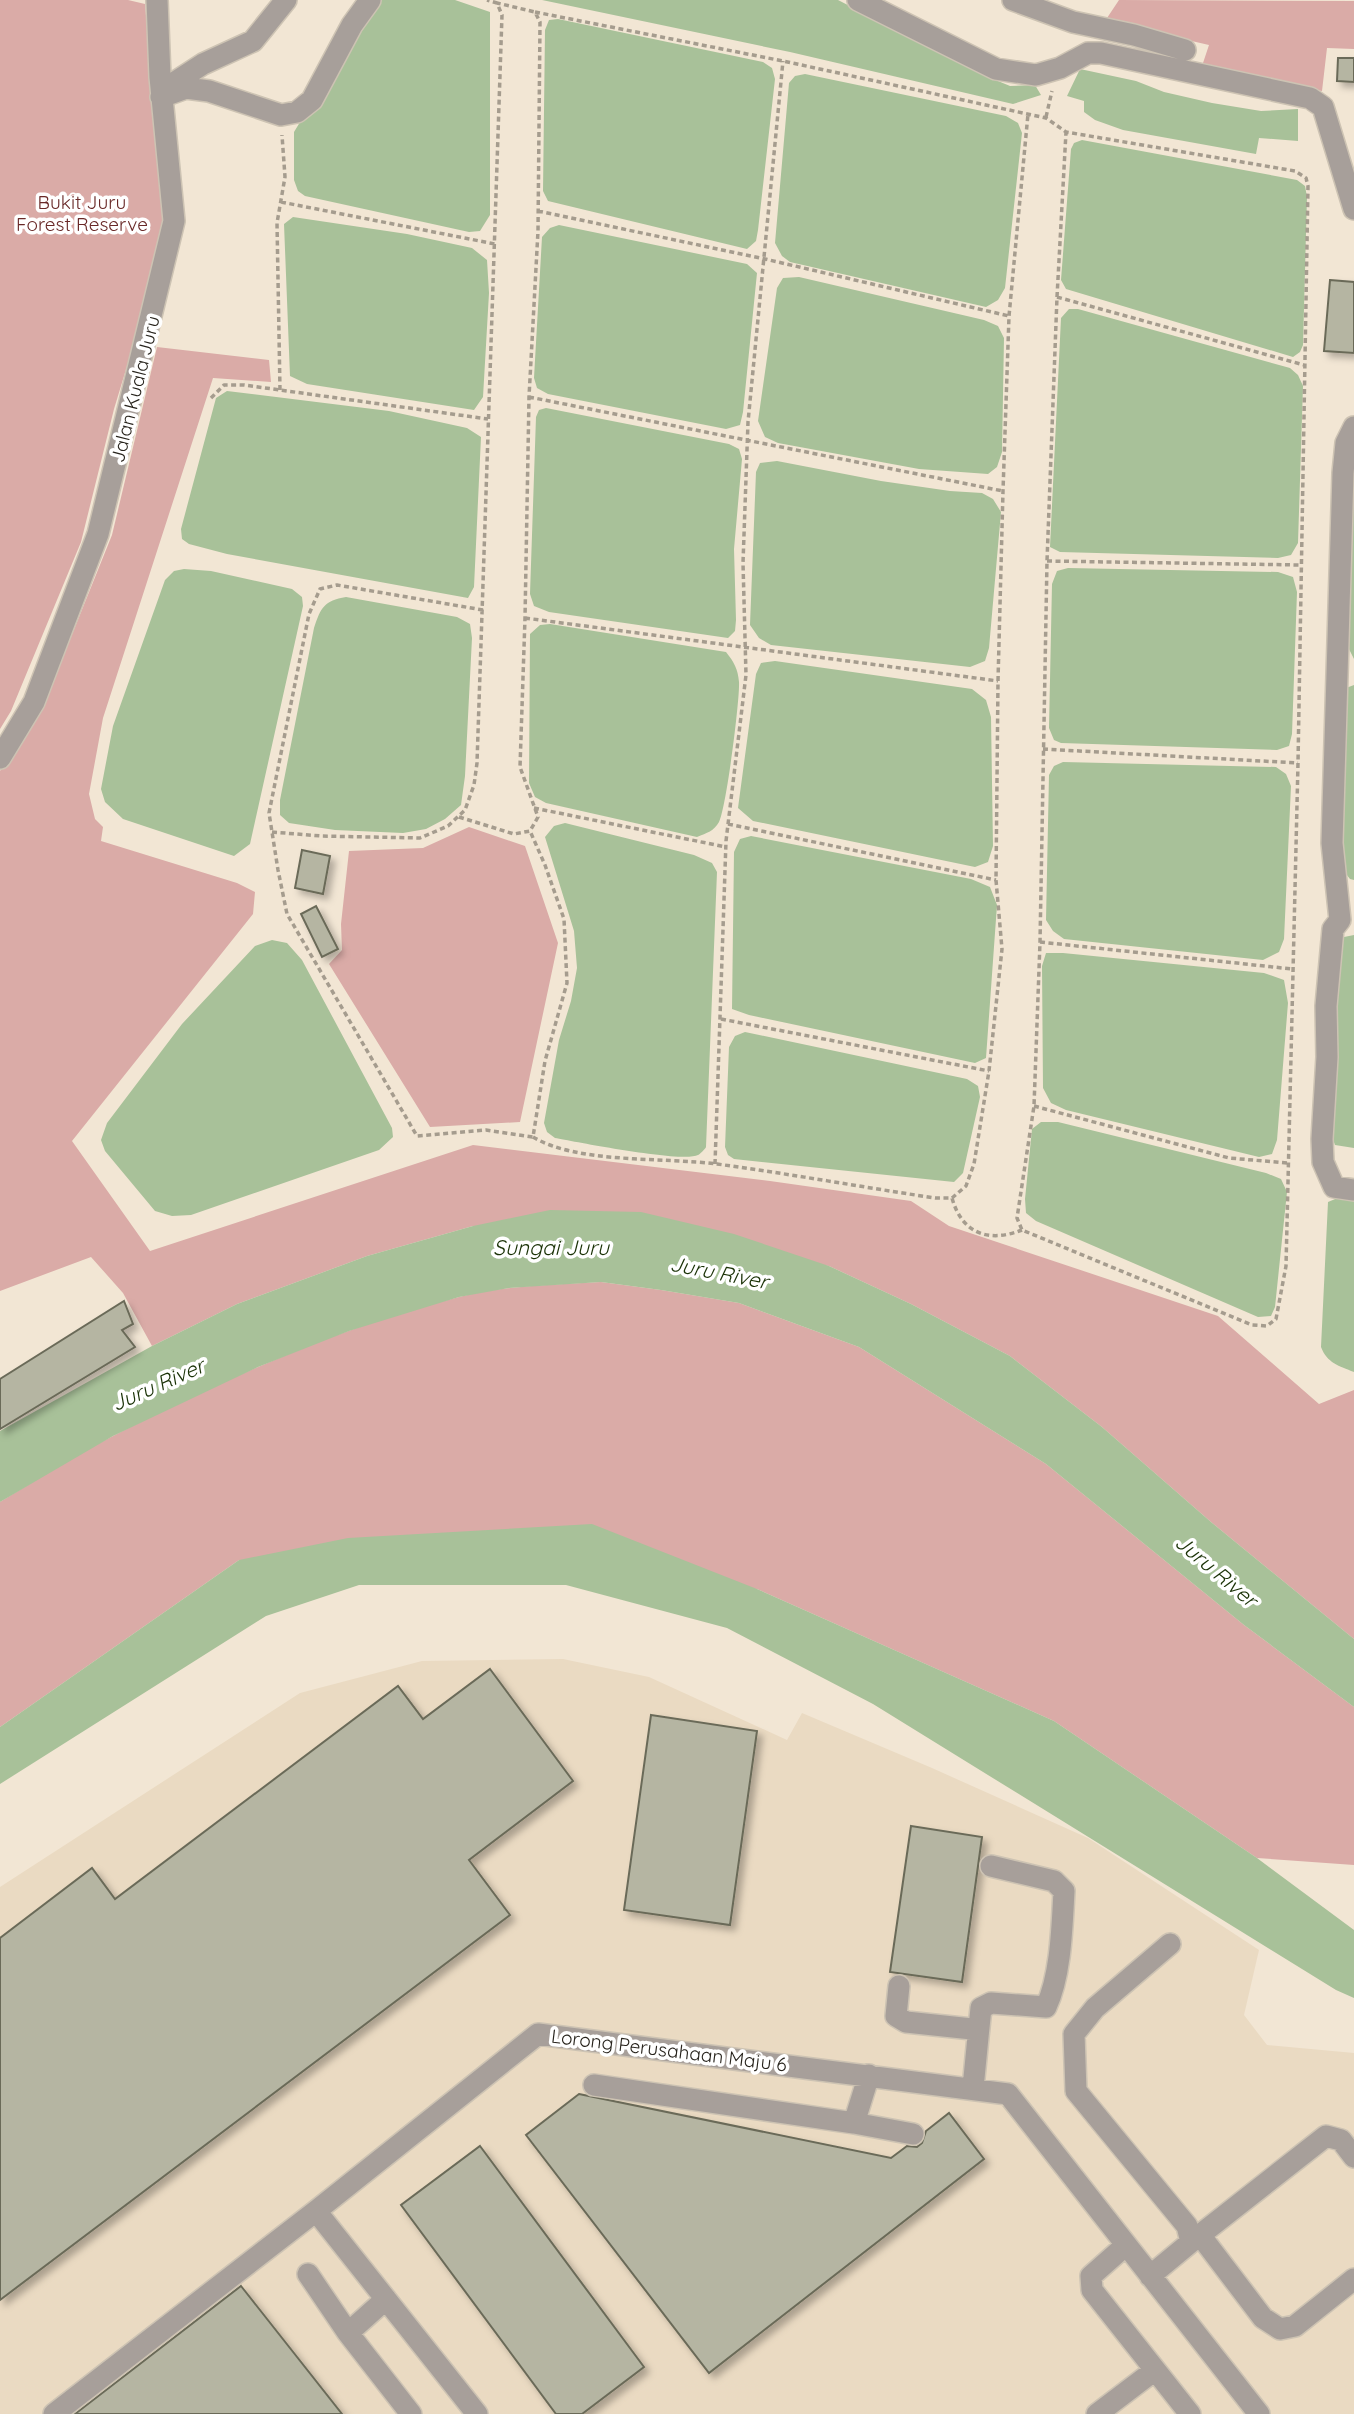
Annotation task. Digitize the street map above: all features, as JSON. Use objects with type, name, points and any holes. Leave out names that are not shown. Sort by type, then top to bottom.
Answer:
[{"type":"street","name":"Jalan Kuala Juru","points":[[0,758],[34,702],[98,534],[174,221],[161,94],[157,0]]},
{"type":"street","points":[[161,94],[203,64],[253,41],[286,0]]},
{"type":"street","points":[[161,94],[186,88],[209,91],[281,115],[297,112],[312,100],[352,25],[370,0]]},
{"type":"street","points":[[858,0],[996,69],[1036,75],[1060,68],[1088,53],[1101,53],[1310,98],[1323,107],[1354,209]]},
{"type":"street","points":[[1013,0],[1073,22],[1134,35],[1185,50]]},
{"type":"street","points":[[1354,426],[1346,443],[1343,473],[1332,843],[1340,920],[1333,929],[1326,1006],[1327,1056],[1322,1139],[1323,1162],[1334,1187],[1354,1189]]},
{"type":"street","points":[[972,2088],[981,2008],[991,2003],[1046,2007],[1054,1992],[1062,1921],[1064,1891],[1054,1881],[991,1866]]},
{"type":"street","points":[[1170,1944],[1094,2008],[1074,2034],[1076,2091],[1195,2239],[1263,2318],[1279,2329],[1295,2326],[1354,2279]]},
{"type":"street","points":[[899,1986],[896,2016],[906,2022],[972,2029],[978,2037]]},
{"type":"street","name":"Lorong Perusahaan Maju 6","points":[[54,2414],[316,2211],[538,2034],[1008,2094],[1259,2414]]},
{"type":"street","points":[[854,2123],[869,2075]]},
{"type":"street","points":[[594,2085],[913,2134]]},
{"type":"street","points":[[1150,2276],[1326,2136],[1342,2140],[1354,2157]]},
{"type":"street","points":[[316,2211],[477,2414]]},
{"type":"street","points":[[1126,2245],[1091,2276],[1092,2290],[1190,2414]]},
{"type":"street","points":[[308,2274],[348,2333],[411,2414]]},
{"type":"street","points":[[348,2333],[386,2299]]},
{"type":"street","points":[[1097,2414],[1156,2370]]},
{"type":"path","points":[[486,0],[1046,118],[1066,132],[1296,171],[1306,178],[1308,186],[1298,763],[1286,1266],[1276,1319],[1267,1326],[1252,1325],[1022,1230],[994,1237],[969,1229],[956,1212],[952,1198]]},
{"type":"path","points":[[271,832],[420,838],[449,826],[464,810],[474,785],[483,610],[502,15],[497,3]]},
{"type":"path","points":[[458,816],[514,834],[530,831],[538,817],[520,767],[526,618],[529,397],[538,211],[540,22],[535,12]]},
{"type":"path","points":[[715,1164],[726,846],[746,675],[743,563],[748,422],[783,61]]},
{"type":"path","points":[[1045,72],[1052,90],[1046,118]]},
{"type":"path","points":[[483,610],[337,585],[320,589],[309,614],[269,813],[288,914],[417,1136],[486,1130],[533,1137],[546,1145],[571,1152],[715,1164],[935,1198],[952,1198],[966,1186],[974,1164],[989,1070],[1002,949],[996,880],[1003,491],[1009,316],[1028,114]]},
{"type":"path","points":[[279,390],[277,223],[285,177],[281,115]]},
{"type":"path","points":[[1022,1230],[1017,1218],[1034,1106],[1047,561],[1066,132]]},
{"type":"path","points":[[281,202],[495,244]]},
{"type":"path","points":[[538,211],[765,259],[1009,316]]},
{"type":"path","points":[[1057,297],[1305,365]]},
{"type":"path","points":[[211,398],[223,385],[244,385],[488,419]]},
{"type":"path","points":[[529,397],[1003,491]]},
{"type":"path","points":[[1047,561],[1301,565]]},
{"type":"path","points":[[526,618],[998,681]]},
{"type":"path","points":[[1043,749],[1298,763]]},
{"type":"path","points":[[534,808],[726,846]]},
{"type":"path","points":[[728,824],[996,880]]},
{"type":"path","points":[[530,831],[564,919],[567,983],[545,1061],[533,1137]]},
{"type":"path","points":[[1040,942],[1292,969]]},
{"type":"path","points":[[721,1019],[989,1070]]},
{"type":"path","points":[[1034,1106],[1229,1158],[1288,1163]]},
{"type":"shaded area","points":[[563,1659],[649,1677],[787,1740],[802,1713],[1088,1838],[1259,1950],[1244,2015],[1267,2045],[1354,2053],[1354,2414],[0,2414],[0,1887],[300,1693],[422,1661]]},
{"type":"green space","name":"Bukit Juru Forest Reserve","points":[[0,0],[128,0],[145,4],[164,226],[148,297],[114,409],[81,542],[11,711],[0,729]]},
{"type":"green space","points":[[1119,0],[1354,1],[1354,49],[1327,48],[1322,91],[1200,72],[1209,45],[1105,21]]},
{"type":"green space","points":[[157,347],[269,360],[271,382],[213,378],[103,718],[89,794],[95,819],[103,827],[101,841],[237,883],[255,892],[253,914],[72,1141],[150,1251],[473,1145],[911,1201],[949,1226],[1218,1316],[1319,1404],[1354,1390],[1354,1639],[1211,1522],[1102,1427],[1010,1356],[911,1304],[829,1266],[473,1226],[367,1256],[237,1304],[152,1346],[123,1293],[91,1257],[0,1291],[0,771],[44,704],[112,535]]},
{"type":"green space","points":[[469,827],[525,846],[558,943],[520,1122],[430,1127],[329,964],[342,950],[341,924],[349,851],[423,848]]},
{"type":"green space","points":[[601,1282],[739,1303],[859,1347],[1046,1464],[1244,1625],[1354,1707],[1354,1865],[1257,1858],[1054,1721],[757,1589],[239,1560],[0,1727],[0,1502],[86,1451],[156,1414],[283,1356],[327,1339],[415,1309],[476,1293],[529,1286]]},
{"type":"water","points":[[374,0],[455,0],[490,12],[490,215],[480,231],[469,232],[305,196],[298,191],[294,180],[294,132]]},
{"type":"water","points":[[542,0],[838,0],[986,76],[1010,86],[1035,85],[1041,95],[1013,104],[790,52]]},
{"type":"water","points":[[558,19],[763,62],[772,68],[775,79],[758,230],[756,241],[747,249],[548,201],[543,191],[545,30],[549,20]]},
{"type":"water","points":[[1080,69],[1136,81],[1164,92],[1212,103],[1261,111],[1298,109],[1298,141],[1259,138],[1256,154],[1123,130],[1095,120],[1084,112],[1084,101],[1067,96]]},
{"type":"water","points":[[805,74],[1006,116],[1018,123],[1022,133],[1005,288],[998,300],[986,307],[790,262],[782,256],[775,243],[789,83],[795,76]]},
{"type":"water","points":[[1082,140],[1297,180],[1305,186],[1307,197],[1303,345],[1300,352],[1293,357],[1066,289],[1061,280],[1071,149],[1074,143]]},
{"type":"water","points":[[293,217],[407,234],[472,248],[487,260],[489,293],[483,397],[474,410],[307,384],[290,376],[284,224]]},
{"type":"water","points":[[559,225],[747,264],[757,273],[740,425],[726,429],[548,394],[537,388],[534,378],[542,237],[550,228]]},
{"type":"water","points":[[799,277],[984,320],[998,326],[1004,338],[1002,452],[997,467],[988,474],[919,469],[778,443],[765,437],[758,421],[777,288],[783,278]]},
{"type":"water","points":[[1069,309],[1078,309],[1290,368],[1298,375],[1303,386],[1298,543],[1291,555],[1278,558],[1060,552],[1050,547],[1061,318]]},
{"type":"water","points":[[227,391],[389,411],[467,428],[481,437],[474,587],[468,598],[227,554],[189,544],[182,539],[181,529],[216,398]]},
{"type":"water","points":[[546,408],[729,444],[739,449],[742,459],[734,549],[736,620],[735,631],[728,638],[549,612],[534,606],[530,594],[536,417],[539,410]]},
{"type":"water","points":[[1354,450],[1354,659],[1348,647]]},
{"type":"water","points":[[777,461],[881,481],[982,493],[993,499],[1001,512],[989,648],[985,661],[970,667],[771,645],[759,638],[750,625],[756,472],[760,463]]},
{"type":"water","points":[[1068,568],[1278,572],[1293,577],[1297,592],[1292,734],[1289,746],[1277,750],[1061,743],[1054,740],[1049,728],[1052,584],[1057,571]]},
{"type":"water","points":[[174,571],[211,571],[292,589],[302,597],[303,606],[250,844],[234,856],[123,819],[105,802],[101,789],[113,726],[165,580]]},
{"type":"water","points":[[346,597],[457,617],[470,624],[472,638],[461,805],[445,819],[426,829],[403,833],[335,830],[289,823],[280,815],[280,800],[314,628],[324,606]]},
{"type":"water","points":[[550,624],[726,652],[737,669],[739,693],[722,813],[712,830],[697,837],[546,803],[535,797],[529,783],[530,634],[540,625]]},
{"type":"water","points":[[775,661],[972,689],[986,700],[991,717],[993,846],[988,862],[975,867],[753,821],[738,808],[756,674],[761,663]]},
{"type":"water","points":[[1354,685],[1354,880],[1342,869],[1341,695],[1346,688]]},
{"type":"water","points":[[1063,762],[1276,767],[1286,774],[1291,786],[1284,939],[1279,952],[1263,960],[1064,939],[1053,931],[1046,920],[1049,775],[1054,766]]},
{"type":"water","points":[[565,823],[694,855],[712,863],[717,872],[706,1147],[698,1155],[688,1157],[629,1151],[555,1138],[547,1132],[544,1123],[559,1040],[571,1001],[577,968],[574,931],[545,837],[554,826]]},
{"type":"water","points":[[751,836],[971,879],[990,887],[997,905],[986,1058],[975,1063],[749,1015],[732,1009],[734,852],[740,839]]},
{"type":"water","points":[[1354,935],[1354,1148],[1335,1145],[1331,1134],[1338,946],[1344,937]]},
{"type":"water","points":[[272,940],[287,943],[302,960],[392,1128],[393,1137],[379,1150],[191,1215],[172,1216],[155,1211],[105,1151],[101,1140],[107,1123],[182,1024],[255,946]]},
{"type":"water","points":[[1046,953],[1264,973],[1284,980],[1288,1003],[1277,1140],[1272,1154],[1259,1157],[1066,1110],[1051,1103],[1043,1088],[1042,966]]},
{"type":"water","points":[[745,1032],[967,1079],[978,1086],[980,1097],[963,1173],[954,1182],[734,1159],[728,1155],[725,1147],[729,1047],[735,1036]]},
{"type":"water","points":[[1041,1122],[1058,1122],[1281,1179],[1287,1192],[1275,1307],[1271,1316],[1258,1317],[1036,1221],[1026,1213],[1032,1129]]},
{"type":"water","points":[[1340,1197],[1354,1198],[1354,1372],[1330,1360],[1321,1347],[1328,1202]]},
{"type":"water","name":"Sungai Juru","points":[[550,1210],[641,1212],[734,1234],[829,1266],[911,1304],[1010,1356],[1102,1427],[1211,1522],[1354,1639],[1354,1707],[1244,1625],[1046,1464],[859,1347],[739,1303],[661,1290],[601,1282],[509,1288],[459,1297],[349,1331],[258,1367],[113,1436],[0,1502],[0,1431],[152,1346],[237,1304],[367,1256],[473,1226]]},
{"type":"water","points":[[592,1524],[757,1589],[1054,1721],[1257,1858],[1354,1930],[1354,1998],[1336,1990],[873,1704],[727,1628],[566,1585],[359,1585],[266,1616],[0,1784],[0,1727],[239,1560],[348,1538]]},
{"type":"building","points":[[1338,58],[1354,58],[1354,82],[1337,81]]},
{"type":"building","points":[[1330,280],[1354,282],[1354,353],[1324,351]]},
{"type":"building","points":[[302,850],[330,856],[323,894],[295,888]]},
{"type":"building","points":[[316,906],[338,949],[322,957],[301,914]]},
{"type":"building","points":[[124,1301],[133,1324],[122,1330],[135,1347],[0,1429],[0,1379]]},
{"type":"building","points":[[490,1669],[573,1781],[469,1860],[510,1915],[0,2300],[0,1938],[92,1868],[115,1899],[398,1686],[423,1719]]},
{"type":"building","points":[[651,1715],[757,1731],[730,1925],[624,1910]]},
{"type":"building","points":[[911,1826],[982,1837],[962,1982],[890,1972]]},
{"type":"building","points":[[579,2094],[891,2158],[907,2146],[917,2147],[922,2143],[926,2131],[949,2113],[984,2159],[709,2373],[526,2135]]},
{"type":"building","points":[[480,2146],[644,2367],[582,2414],[556,2414],[401,2205]]},
{"type":"building","points":[[241,2286],[342,2414],[75,2414]]},
{"type":"water label","name":"Juru River","points":[[719,1273]]},
{"type":"water label","name":"Juru River","points":[[158,1385]]},
{"type":"water label","name":"Juru River","points":[[1216,1571]]}]
